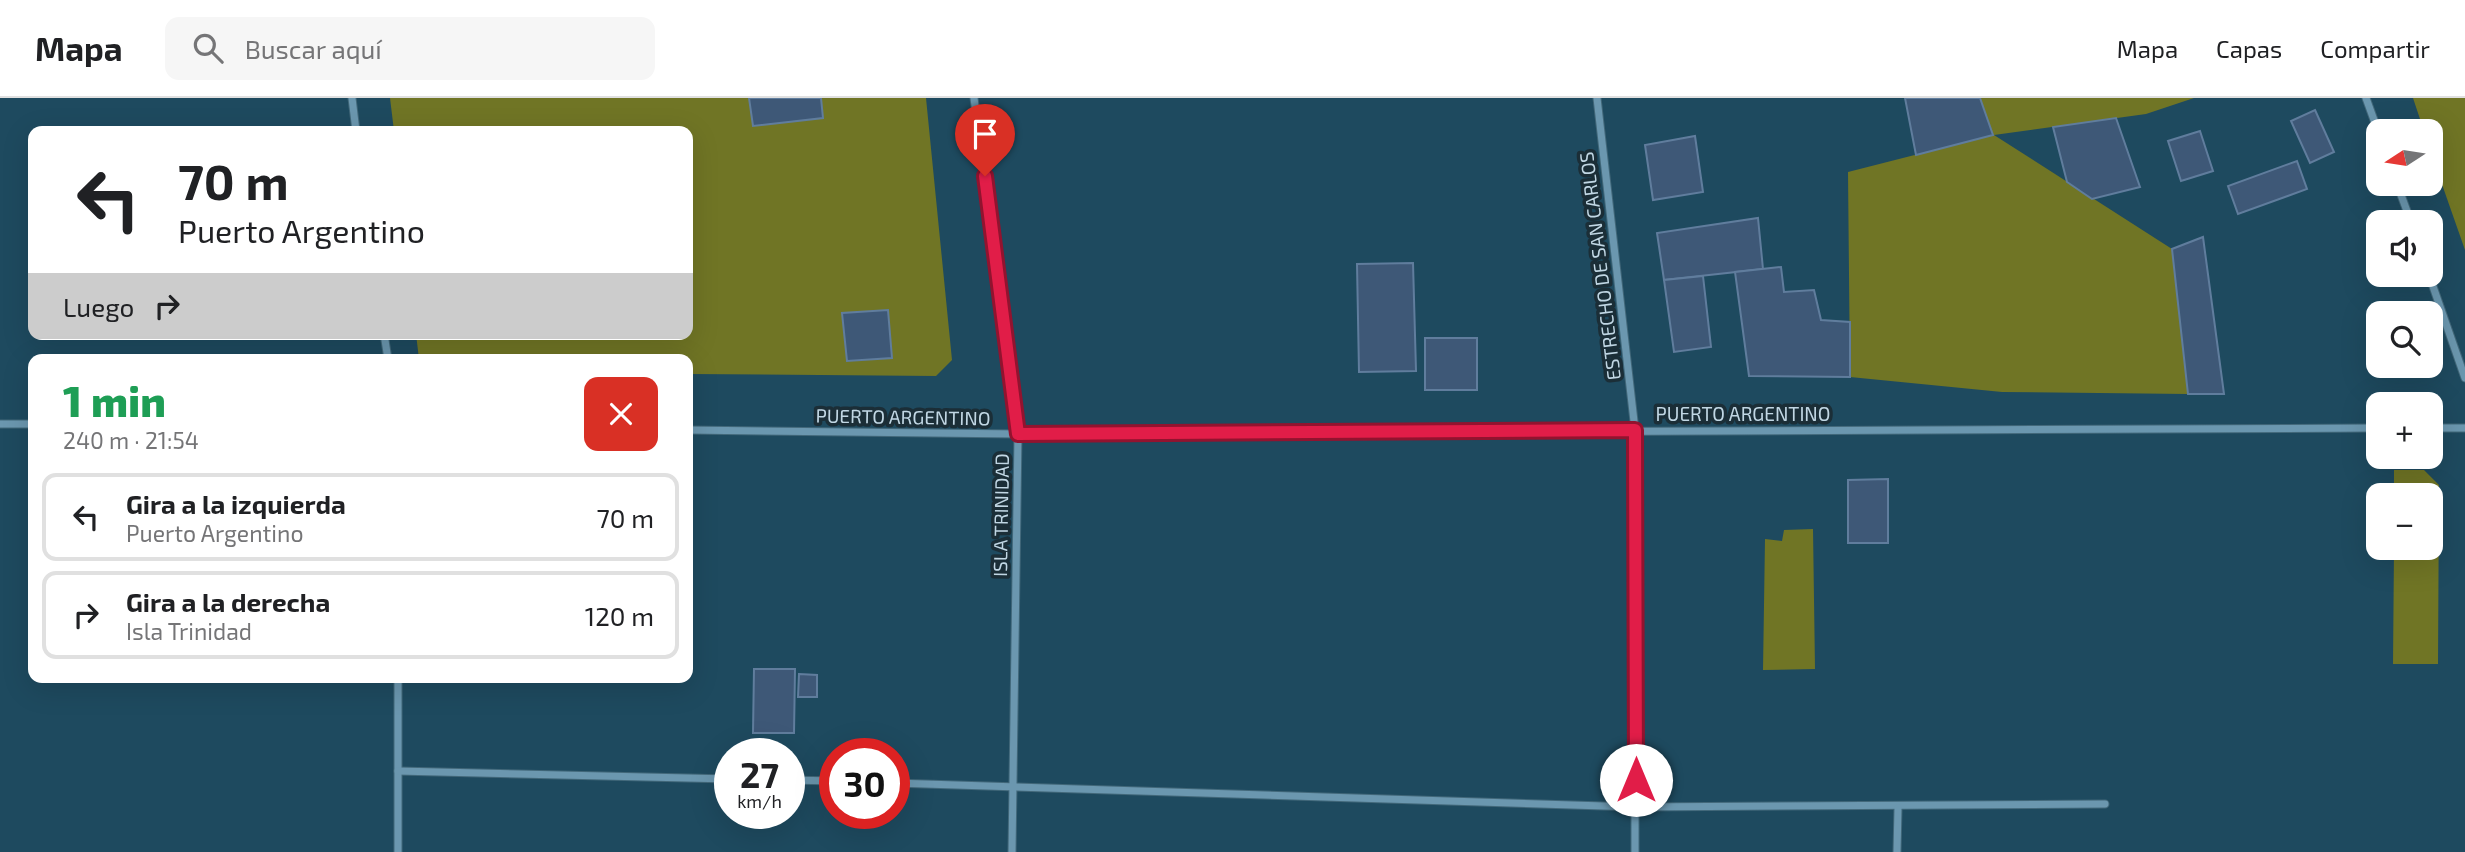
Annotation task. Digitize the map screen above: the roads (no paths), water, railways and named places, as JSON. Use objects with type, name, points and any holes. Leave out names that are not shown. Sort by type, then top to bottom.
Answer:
[{"type":"street","points":[[352,98],[355,126]]},
{"type":"street","name":"ISLA TRINIDAD","points":[[974,98],[1018,434],[1012,852]]},
{"type":"street","name":"ESTRECHO DE SAN CARLOS","points":[[1597,98],[1635,430],[1635,852]]},
{"type":"street","points":[[2367,98],[2374,119]]},
{"type":"street","points":[[2433,287],[2465,378]]},
{"type":"street","points":[[0,424],[28,424]]},
{"type":"street","name":"PUERTO ARGENTINO","points":[[693,430],[1018,434],[2366,428]]},
{"type":"street","points":[[2443,428],[2465,428]]},
{"type":"street","points":[[398,683],[398,852]]},
{"type":"street","points":[[398,771],[714,779]]},
{"type":"street","points":[[910,783],[1636,807],[1898,808],[2105,804]]},
{"type":"street","points":[[1897,852],[1898,808]]}]
